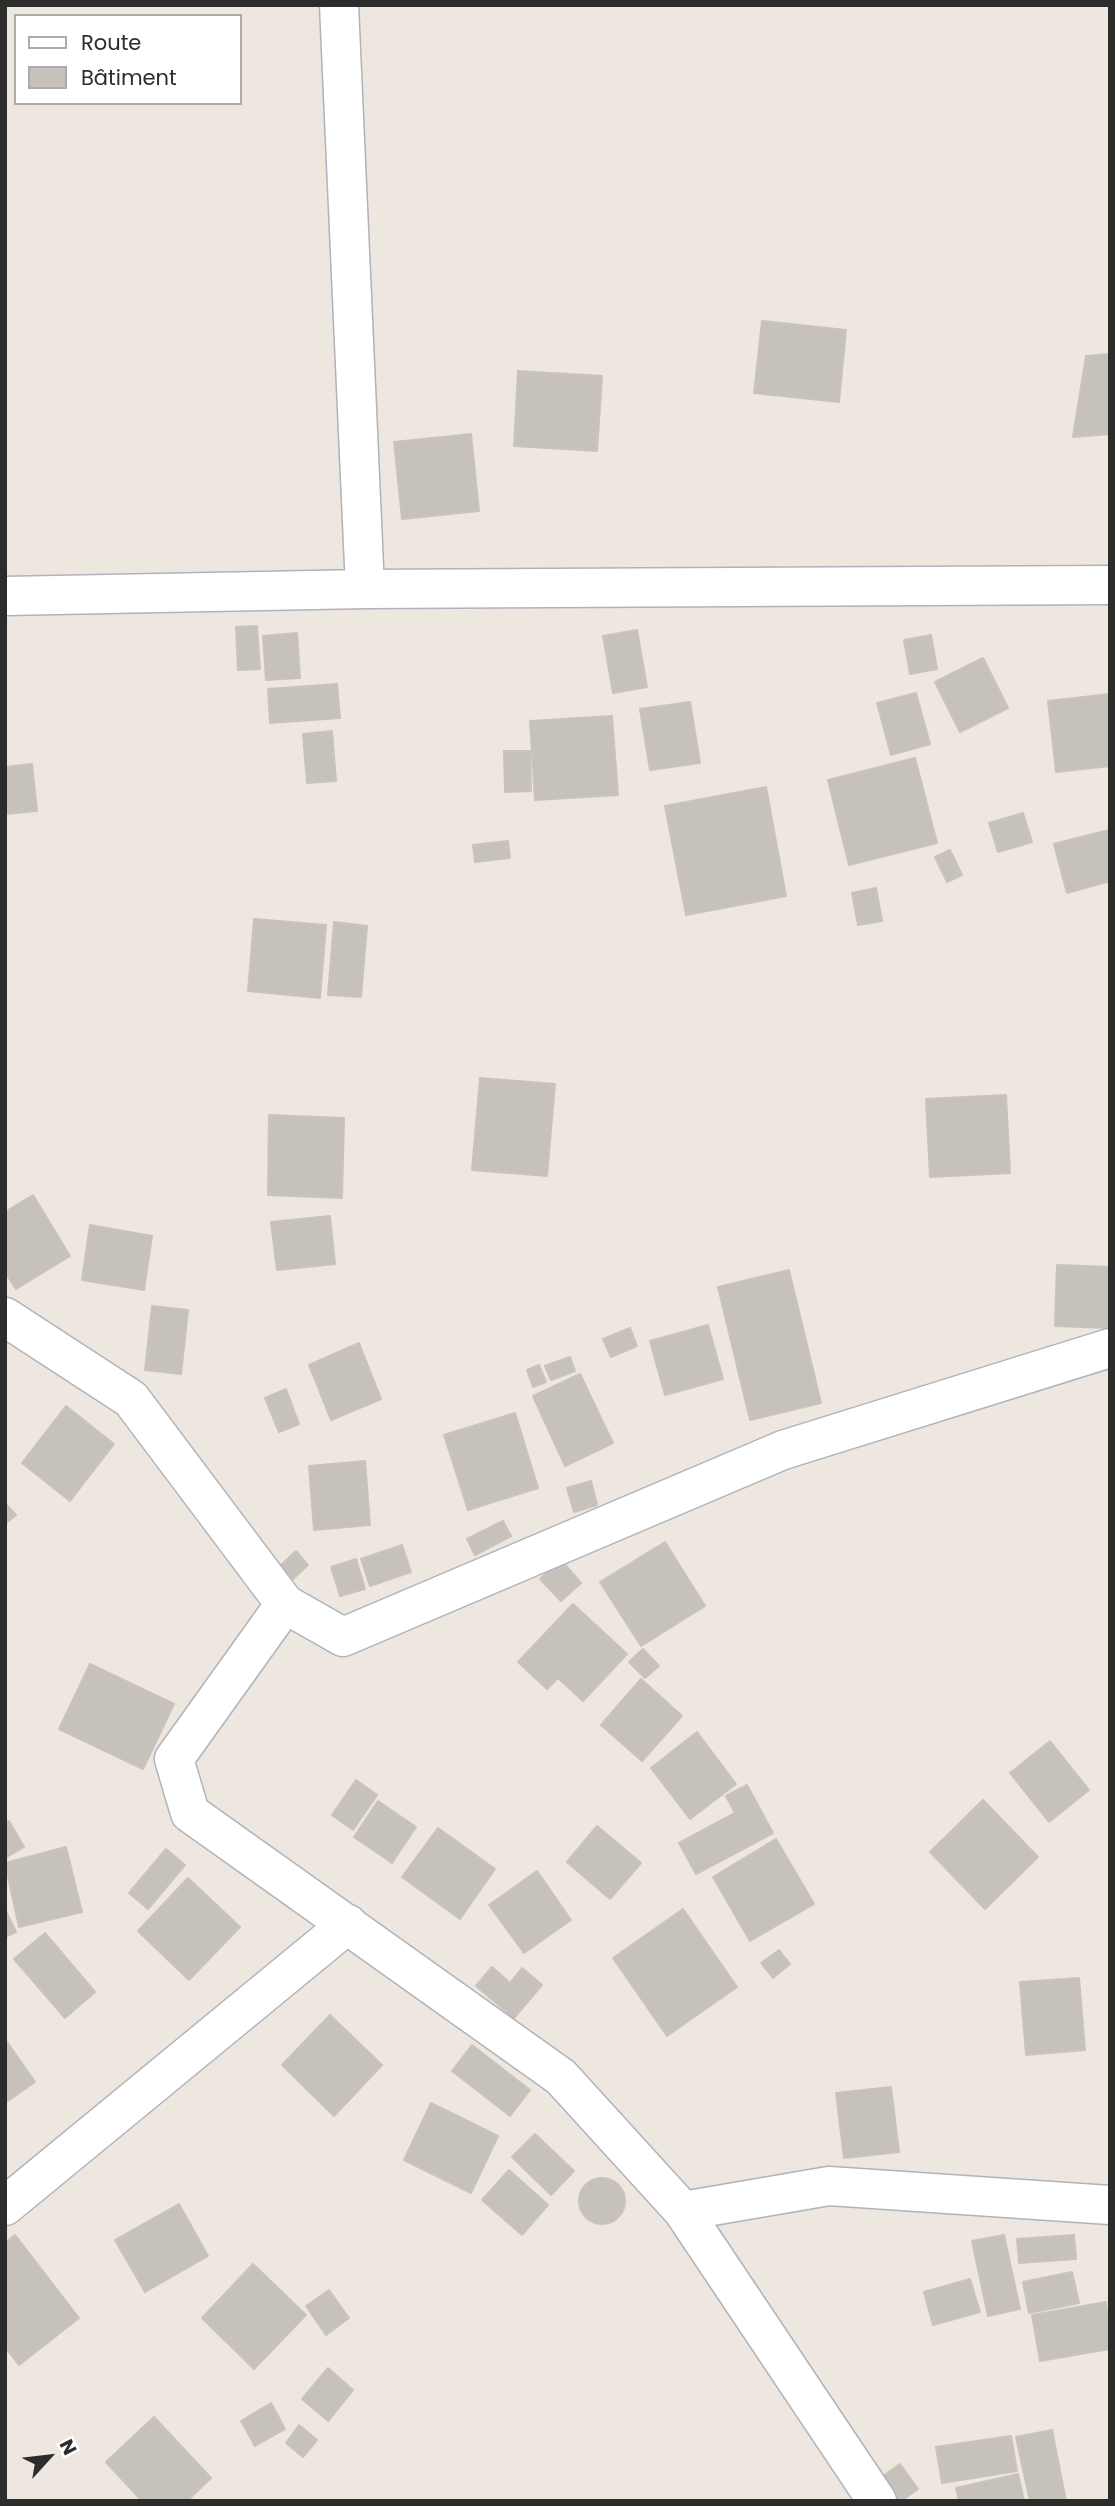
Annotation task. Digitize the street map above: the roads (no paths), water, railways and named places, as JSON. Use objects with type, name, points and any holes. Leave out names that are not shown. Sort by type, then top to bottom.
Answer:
[{"type":"street","points":[[339,5],[365,589]]},
{"type":"street","points":[[5,596],[365,589],[1110,585]]},
{"type":"street","points":[[5,1317],[131,1399],[285,1604],[343,1637],[783,1450],[1110,1348]]},
{"type":"street","points":[[285,1604],[174,1759],[191,1813],[561,2077],[683,2211],[877,2501]]},
{"type":"street","points":[[5,2206],[348,1924]]},
{"type":"street","points":[[683,2211],[829,2186],[1110,2205]]}]
